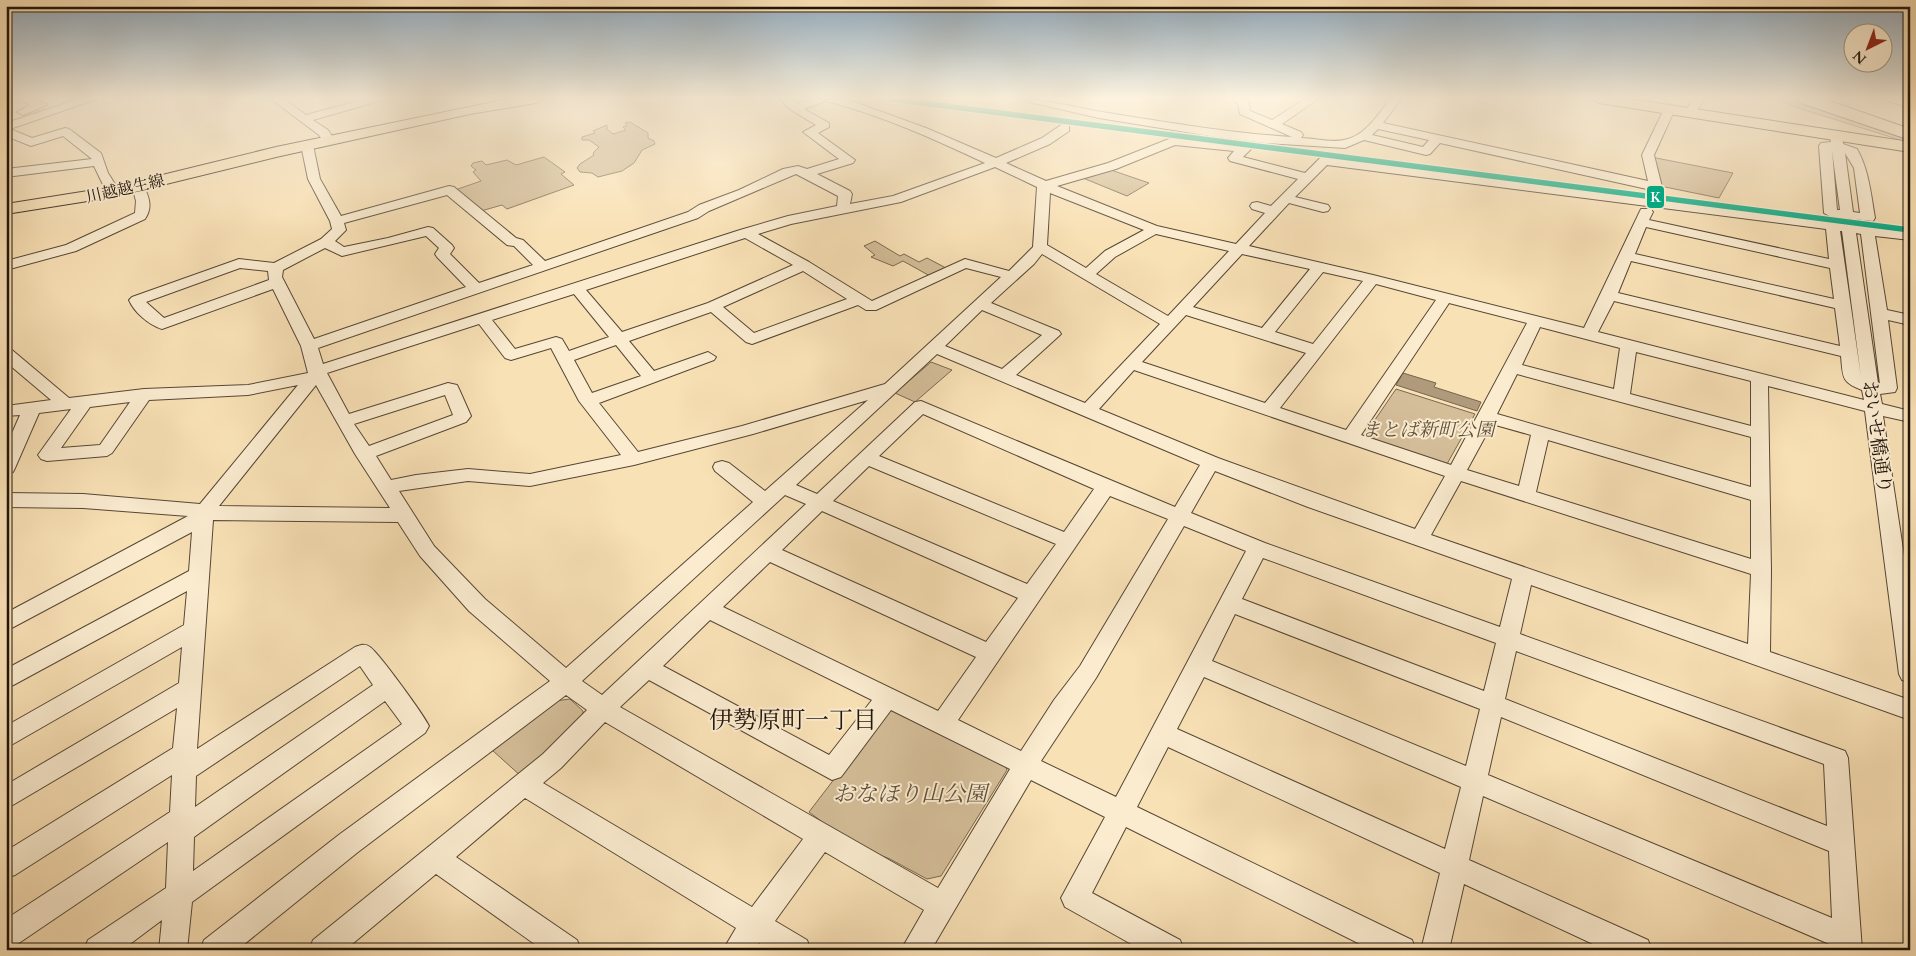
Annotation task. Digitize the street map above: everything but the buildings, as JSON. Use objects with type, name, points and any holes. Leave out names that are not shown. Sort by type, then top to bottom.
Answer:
[{"type":"main road","name":"川越越生線","points":[[6,209],[113,192],[315,144]]},
{"type":"main road","points":[[1869,144],[1910,147]]},
{"type":"street","points":[[82,144],[100,162],[102,173],[113,192]]},
{"type":"street","points":[[805,174],[849,160],[826,144]]},
{"type":"street","points":[[953,144],[1121,219],[1153,229],[1373,278],[1910,417]]},
{"type":"street","points":[[6,411],[144,394],[248,390],[316,374],[788,220],[896,199],[1038,144]]},
{"type":"street","points":[[1044,186],[1112,166],[1168,144]]},
{"type":"street","points":[[1197,144],[1245,149],[1234,158],[1308,178]]},
{"type":"street","points":[[1395,144],[1426,151],[1433,144]]},
{"type":"street","points":[[1458,144],[1656,187],[1648,155],[1653,144]]},
{"type":"street","points":[[1831,144],[1824,148],[1852,379],[1871,387],[1889,388],[1860,168],[1854,160],[1853,152],[1841,144]]},
{"type":"street","points":[[1837,144],[1847,214]]},
{"type":"street","points":[[307,145],[314,180],[337,221],[339,230],[326,242],[299,254],[277,275],[162,324],[140,308],[136,300],[239,263],[277,275],[309,346],[316,374],[364,454],[427,551],[450,578],[478,605],[566,682],[603,710],[943,906]]},
{"type":"street","points":[[1086,411],[1184,309],[1274,211],[1324,161],[1651,202],[1832,219],[1868,224],[1910,236]]},
{"type":"street","points":[[6,173],[100,162]]},
{"type":"street","points":[[309,346],[693,215],[704,208],[744,193],[788,172],[798,170],[845,194],[843,204],[845,210]]},
{"type":"street","points":[[6,266],[71,248],[140,216],[143,212],[144,203],[138,186]]},
{"type":"street","points":[[214,950],[349,843],[566,682],[1013,276],[1040,247],[1044,186]]},
{"type":"street","points":[[337,221],[449,190],[512,242],[518,244],[542,266]]},
{"type":"street","points":[[1287,199],[1323,208]]},
{"type":"street","points":[[1589,333],[1609,295],[1640,222],[1651,202]]},
{"type":"street","points":[[1257,206],[1274,211]]},
{"type":"street","points":[[1640,222],[1838,265]]},
{"type":"street","points":[[1086,274],[1098,267],[1110,254],[1148,234],[1153,229]]},
{"type":"street","points":[[326,242],[342,252],[390,242],[428,231],[447,248],[442,254],[476,288]]},
{"type":"street","name":"おいせ橋通り","points":[[1849,231],[1910,674]]},
{"type":"street","points":[[745,233],[804,265],[871,307],[964,263],[1013,276]]},
{"type":"street","points":[[1040,247],[1169,324]]},
{"type":"street","points":[[1626,256],[1842,305]]},
{"type":"street","points":[[564,358],[713,306],[804,265]]},
{"type":"street","points":[[1265,334],[1320,266]]},
{"type":"street","points":[[1269,410],[1314,350],[1373,278]]},
{"type":"street","points":[[577,288],[651,378]]},
{"type":"street","points":[[1609,295],[1848,353]]},
{"type":"street","points":[[1350,438],[1445,297]]},
{"type":"street","points":[[713,306],[752,338],[858,300]]},
{"type":"street","points":[[981,304],[1053,334],[1003,377]]},
{"type":"street","points":[[1184,309],[1314,350]]},
{"type":"street","points":[[1880,314],[1910,320]]},
{"type":"street","points":[[483,319],[511,354],[556,342],[588,401],[634,459]]},
{"type":"street","points":[[1420,538],[1487,418],[1536,320]]},
{"type":"street","points":[[1621,397],[1629,344]]},
{"type":"street","points":[[934,347],[1211,462],[1420,538],[1910,710]]},
{"type":"street","points":[[6,353],[60,398],[60,404]]},
{"type":"street","points":[[588,401],[708,357]]},
{"type":"street","points":[[1132,364],[1526,496],[1761,570]]},
{"type":"street","points":[[1512,367],[1759,434]]},
{"type":"street","points":[[6,623],[204,514],[316,374]]},
{"type":"street","points":[[1759,377],[1761,570],[1759,656]]},
{"type":"street","points":[[386,488],[416,481],[468,475],[530,480],[634,459],[748,430],[892,387]]},
{"type":"street","points":[[344,421],[448,388],[451,389],[462,416],[460,418],[364,454]]},
{"type":"street","points":[[85,401],[47,455],[101,452],[106,449],[144,394]]},
{"type":"street","points":[[323,950],[552,761],[921,406],[1106,487],[1258,548],[1836,758],[1848,944],[1473,781],[1199,665]]},
{"type":"street","points":[[6,468],[32,408]]},
{"type":"street","points":[[1487,418],[1760,496]]},
{"type":"street","points":[[1526,496],[1540,434]]},
{"type":"street","points":[[867,458],[1069,542]]},
{"type":"street","points":[[915,950],[1063,704],[1088,672],[1211,462]]},
{"type":"street","points":[[722,467],[765,502]]},
{"type":"street","points":[[782,486],[1032,595]]},
{"type":"street","points":[[942,724],[1106,487]]},
{"type":"street","points":[[9,502],[131,504],[204,514],[403,515]]},
{"type":"street","points":[[173,950],[179,894],[185,762],[204,514]]},
{"type":"street","points":[[1170,950],[1075,898],[1163,734],[1258,548]]},
{"type":"street","points":[[768,552],[990,654]]},
{"type":"street","points":[[1435,950],[1453,866],[1523,574]]},
{"type":"street","points":[[6,680],[198,575]]},
{"type":"street","points":[[1230,603],[1493,704],[1842,844]]},
{"type":"street","points":[[708,609],[1402,950]]},
{"type":"street","points":[[6,738],[194,630]]},
{"type":"street","points":[[6,866],[185,762],[363,653],[417,726],[196,886],[179,894],[98,950]]},
{"type":"street","points":[[647,668],[832,769],[888,698]]},
{"type":"street","points":[[6,935],[183,823],[389,686]]},
{"type":"street","points":[[6,798],[190,688]]},
{"type":"street","points":[[1163,734],[1638,950]]},
{"type":"street","points":[[525,785],[797,950]]},
{"type":"street","points":[[737,950],[821,836]]},
{"type":"street","points":[[434,857],[566,950]]},
{"type":"green space","points":[[594,144],[655,144],[642,150],[634,163],[622,171],[598,177],[592,173],[580,172],[577,168],[580,164],[594,155],[593,153],[599,147]]},
{"type":"green space","points":[[544,157],[565,172],[561,174],[574,185],[507,209],[502,205],[481,211],[455,190],[481,181],[473,172],[476,170],[471,166],[473,163],[482,161],[486,165],[507,160],[516,165]]},
{"type":"green space","points":[[1651,157],[1733,173],[1719,198],[1660,186]]},
{"type":"green space","points":[[1108,169],[1149,183],[1127,196],[1078,176]]},
{"type":"green space","points":[[875,241],[900,256],[904,254],[919,262],[927,258],[946,268],[930,276],[903,261],[893,266],[871,257],[875,255],[864,246]]},
{"type":"green space","points":[[931,362],[952,370],[915,402],[895,393]]},
{"type":"green space","name":"まとば新町公園","points":[[1396,389],[1475,414],[1447,464],[1364,436]]},
{"type":"green space","points":[[570,699],[583,711],[583,719],[522,777],[492,750],[555,701]]},
{"type":"green space","name":"おなほり山公園","points":[[893,709],[1004,763],[1007,770],[941,876],[927,879],[890,859],[852,844],[809,812],[887,710]]},
{"type":"shaded area","points":[[1403,373],[1436,383],[1434,387],[1481,402],[1477,411],[1396,385]]},
{"type":"tunnel","points":[[1847,214],[1849,231]]},
{"type":"transit line","name":"K","points":[[1239,144],[1910,230]]},
{"type":"district","name":"伊勢原町一丁目","points":[[793,720]]}]
